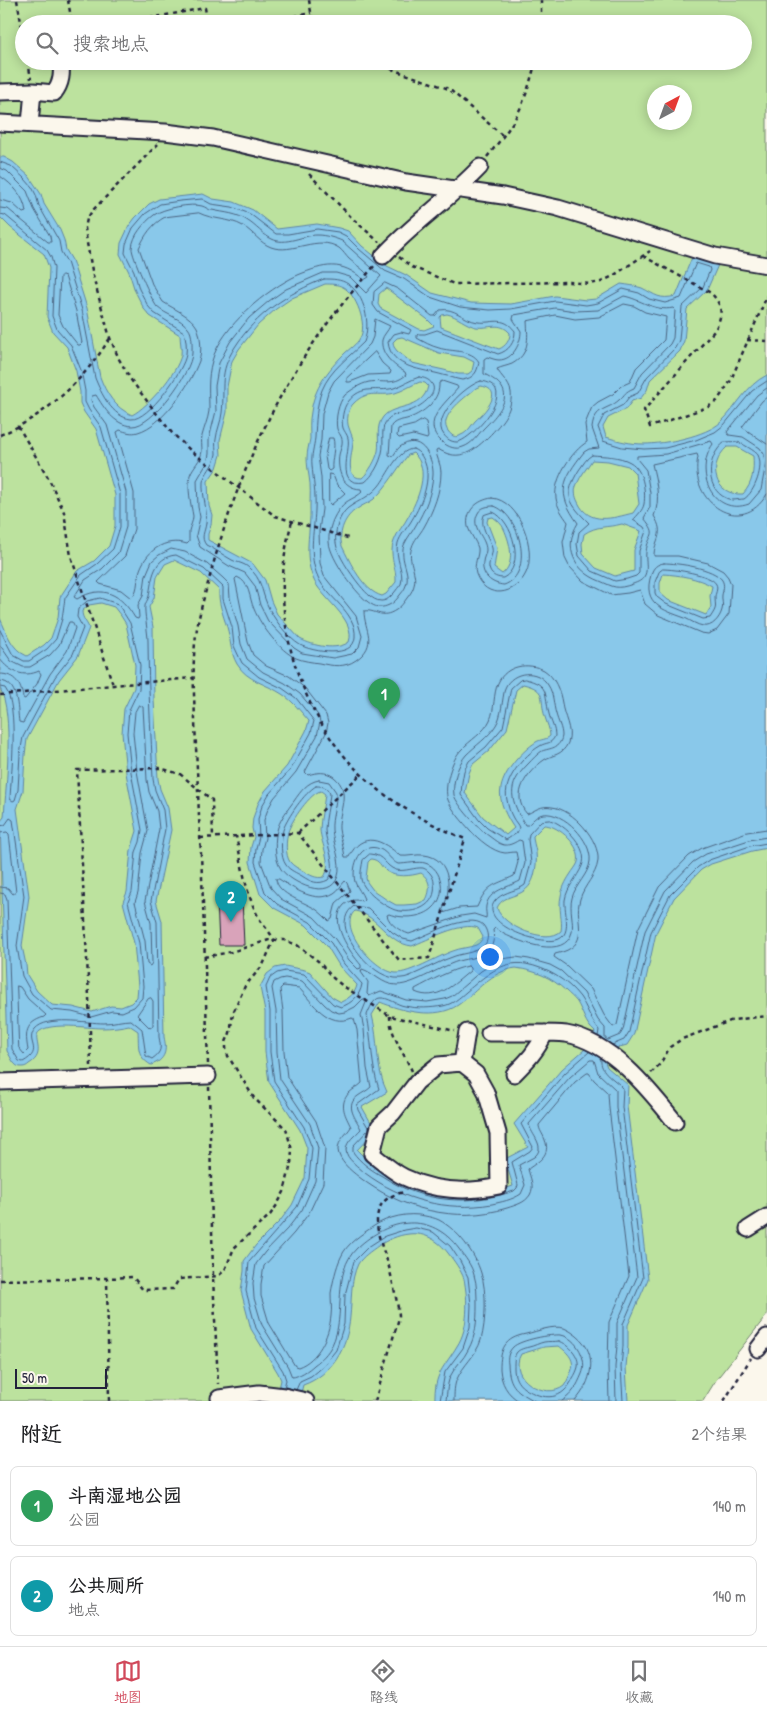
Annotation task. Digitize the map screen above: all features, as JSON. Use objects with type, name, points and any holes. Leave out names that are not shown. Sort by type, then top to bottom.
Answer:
[{"type":"street","points":[[0,92],[32,95],[54,93],[61,82],[62,70]]},
{"type":"street","points":[[30,124],[32,95]]},
{"type":"street","points":[[0,123],[165,132],[213,138],[406,182],[461,186],[558,208],[715,256],[767,265]]},
{"type":"street","points":[[386,253],[411,227],[461,186],[480,167]]},
{"type":"street","points":[[462,1063],[467,1032]]},
{"type":"street","points":[[488,1033],[564,1034],[576,1036],[590,1042],[622,1063],[675,1122]]},
{"type":"street","points":[[514,1074],[538,1048],[545,1033]]},
{"type":"street","points":[[462,1063],[476,1074],[486,1092],[498,1133],[499,1186],[463,1190],[423,1184],[403,1177],[372,1154],[379,1126],[393,1113],[417,1082],[438,1065],[462,1063]]},
{"type":"street","points":[[0,1082],[208,1076]]},
{"type":"street","points":[[748,1229],[767,1217]]},
{"type":"street","points":[[219,1398],[259,1393],[306,1401]]},
{"type":"path","points":[[17,0],[20,15]]},
{"type":"path","points":[[68,0],[71,15]]},
{"type":"path","points":[[301,15],[311,13],[309,0]]},
{"type":"path","points":[[541,0],[541,15]]},
{"type":"path","points":[[167,15],[205,8],[206,15]]},
{"type":"path","points":[[29,70],[32,95]]},
{"type":"path","points":[[394,70],[449,89],[503,136]]},
{"type":"path","points":[[480,167],[519,111],[529,88],[534,70]]},
{"type":"path","points":[[165,132],[149,154],[92,211],[87,219],[85,228],[93,276],[110,338],[119,359],[131,380],[172,433],[217,472],[275,516],[351,539]]},
{"type":"path","points":[[291,155],[386,253],[412,267],[454,284],[569,282],[590,284],[601,282],[614,276],[642,256],[661,239]]},
{"type":"path","points":[[219,1398],[212,1277],[208,1076],[193,678],[200,608],[220,540],[254,449],[302,361],[348,296],[386,253]]},
{"type":"path","points":[[642,256],[711,293],[719,302],[721,314],[715,330],[644,410],[650,427],[708,407],[717,401],[730,382],[767,296]]},
{"type":"path","points":[[0,434],[42,412],[76,382],[94,362],[110,338]]},
{"type":"path","points":[[747,340],[767,341]]},
{"type":"path","points":[[18,426],[49,479],[64,512],[71,556],[112,685]]},
{"type":"path","points":[[292,522],[284,557],[282,582],[288,635],[295,666],[324,729],[360,774],[396,804],[465,839],[429,958],[399,960],[298,833]]},
{"type":"path","points":[[0,695],[193,678]]},
{"type":"path","points":[[92,1080],[76,770],[160,768],[180,774],[212,800],[213,838]]},
{"type":"path","points":[[200,838],[298,833],[360,774]]},
{"type":"path","points":[[0,1280],[133,1277],[143,1290],[173,1289],[179,1279],[212,1277],[223,1273],[234,1248],[278,1205],[284,1192],[291,1164],[292,1150],[286,1130],[254,1098],[228,1056],[226,1048],[233,1013],[246,986],[263,965],[274,940],[270,931],[259,919],[246,885],[236,836]]},
{"type":"path","points":[[204,958],[232,952],[269,940],[284,940],[297,945],[318,961],[333,978],[390,1016],[444,1030],[467,1032]]},
{"type":"path","points":[[390,1016],[390,1024],[394,1036],[417,1082]]},
{"type":"path","points":[[641,1083],[660,1064],[670,1047],[682,1039],[733,1020],[767,1016]]},
{"type":"path","points":[[375,1401],[399,1315],[388,1265],[376,1229],[377,1217],[385,1201],[398,1193],[407,1192]]},
{"type":"path","points":[[107,1278],[109,1401]]},
{"type":"path","points":[[724,1401],[748,1361],[764,1343]]},
{"type":"green space","points":[[0,0],[767,0],[767,1315],[716,1380],[703,1401],[0,1401]]},
{"type":"water","points":[[0,157],[4,157],[29,176],[60,230],[66,250],[72,260],[87,308],[100,377],[105,389],[116,404],[132,415],[146,405],[161,388],[179,362],[181,355],[180,335],[150,316],[144,309],[120,254],[121,243],[129,226],[149,204],[159,199],[203,194],[213,199],[234,202],[253,210],[277,229],[317,224],[348,231],[362,246],[387,266],[406,275],[432,293],[471,303],[511,304],[555,296],[586,300],[596,299],[621,284],[642,288],[658,296],[670,297],[676,296],[693,255],[718,265],[707,290],[687,309],[684,341],[680,351],[650,380],[647,390],[641,398],[632,401],[626,409],[608,418],[603,427],[606,437],[644,444],[663,443],[696,435],[721,422],[747,390],[767,375],[767,848],[711,864],[701,870],[674,898],[656,933],[634,1034],[627,1045],[616,1048],[605,1062],[607,1067],[628,1085],[627,1106],[648,1279],[628,1325],[626,1367],[628,1401],[435,1401],[438,1377],[464,1331],[467,1304],[464,1279],[455,1262],[436,1241],[421,1234],[409,1234],[401,1235],[381,1244],[360,1261],[355,1270],[352,1283],[349,1328],[337,1358],[322,1374],[303,1385],[299,1401],[276,1401],[281,1380],[251,1329],[241,1291],[244,1261],[292,1205],[305,1178],[307,1148],[300,1130],[269,1082],[265,1052],[265,1012],[260,987],[267,974],[275,968],[285,966],[310,972],[332,997],[341,1002],[355,991],[357,985],[340,967],[327,946],[306,925],[274,908],[260,894],[250,862],[254,837],[252,828],[253,818],[258,804],[265,791],[287,766],[306,731],[309,721],[286,697],[241,670],[233,655],[220,604],[219,590],[201,573],[174,560],[165,564],[157,577],[154,598],[149,607],[153,627],[158,779],[168,808],[171,830],[156,901],[162,921],[164,1054],[156,1063],[151,1065],[146,1062],[139,1050],[138,1031],[129,1025],[105,1028],[61,1026],[46,1028],[37,1034],[38,1051],[35,1060],[24,1067],[17,1066],[7,1051],[0,822],[4,817],[8,732],[7,715],[0,688],[0,618],[13,645],[27,656],[51,638],[58,618],[60,597],[77,571],[94,561],[109,546],[115,526],[115,495],[96,429],[80,403],[76,371],[67,347],[53,332],[47,317],[49,268],[44,254],[0,217]],"holes":[[[325,284],[343,287],[348,291],[356,303],[362,318],[363,326],[360,338],[333,366],[315,395],[310,415],[310,439],[307,455],[310,480],[308,560],[317,586],[348,625],[350,633],[349,642],[344,645],[332,647],[311,644],[300,639],[277,614],[265,580],[253,564],[208,540],[212,515],[209,506],[208,481],[217,468],[221,455],[220,440],[227,412],[227,387],[232,361],[258,325],[276,309],[292,298]],[[386,288],[434,326],[424,330],[419,329],[380,308],[378,304],[379,294]],[[447,314],[476,327],[502,327],[510,333],[510,336],[506,344],[499,349],[441,327],[440,317]],[[402,337],[439,353],[464,357],[474,362],[472,371],[468,374],[458,374],[412,363],[394,347],[393,342],[397,338]],[[420,382],[428,386],[425,394],[420,399],[383,417],[379,425],[376,458],[362,478],[356,477],[352,474],[350,463],[353,444],[348,422],[350,408],[364,396],[395,393]],[[481,386],[488,388],[492,392],[491,402],[483,413],[465,433],[456,437],[447,430],[446,423],[447,417],[476,388]],[[727,447],[737,447],[753,456],[752,476],[749,486],[743,494],[725,490],[720,485],[716,470],[717,462]],[[413,453],[422,467],[421,485],[419,494],[392,546],[396,582],[382,596],[369,588],[358,575],[342,546],[341,535],[349,516],[374,499],[408,455]],[[592,460],[608,461],[628,466],[635,473],[639,504],[633,513],[618,517],[602,518],[588,515],[577,500],[575,491]],[[493,517],[503,527],[511,553],[509,565],[502,574],[494,568],[497,548],[487,522],[488,518]],[[622,524],[641,531],[634,550],[634,571],[615,576],[596,568],[583,554],[584,534],[602,527]],[[663,574],[689,577],[712,586],[710,596],[711,607],[706,615],[668,600],[660,593],[660,583]],[[101,603],[114,607],[126,624],[135,665],[134,688],[124,709],[122,733],[126,773],[137,831],[131,850],[127,892],[123,902],[134,943],[138,986],[137,997],[131,1003],[121,1007],[111,1006],[92,1012],[73,1007],[52,1005],[37,991],[27,975],[22,946],[29,896],[17,809],[23,791],[27,739],[59,680],[78,656],[89,628],[82,611],[89,605]],[[523,684],[536,689],[541,696],[550,736],[536,742],[525,751],[514,762],[506,775],[500,793],[502,804],[514,828],[506,835],[483,817],[465,793],[473,764],[489,751],[507,729],[516,690]],[[321,791],[325,794],[320,830],[327,860],[324,877],[313,876],[298,868],[290,862],[287,855],[286,843],[288,832],[297,814],[312,796]],[[544,825],[556,829],[568,838],[578,856],[577,864],[562,891],[560,900],[561,931],[554,935],[536,935],[516,927],[507,921],[497,908],[505,899],[521,893],[531,884],[534,876],[536,852],[533,836]],[[371,859],[394,875],[408,876],[421,873],[427,879],[429,885],[429,893],[426,900],[417,904],[396,905],[373,890],[366,878],[368,862]],[[355,911],[370,918],[396,940],[412,946],[445,932],[463,927],[478,928],[483,937],[476,945],[447,953],[402,973],[388,971],[378,965],[361,948],[354,937],[351,927],[350,918]],[[516,968],[543,975],[555,982],[577,1002],[586,1022],[595,1032],[585,1049],[562,1069],[514,1124],[528,1147],[505,1159],[513,1186],[498,1191],[391,1177],[367,1160],[357,1150],[377,1129],[362,1107],[387,1092],[379,1064],[372,1015],[380,1002],[409,1011],[429,1013],[449,1010],[465,1000],[485,982],[499,973]],[[559,1346],[572,1360],[571,1372],[564,1386],[556,1390],[548,1391],[531,1385],[519,1371],[518,1363],[521,1354],[544,1347]]]},
{"type":"building","points":[[242,898],[244,945],[219,945],[217,899]]},
{"type":"place","name":"斗南湿地公园","points":[[384,719]]},
{"type":"place","name":"公共厕所","points":[[231,922]]}]
